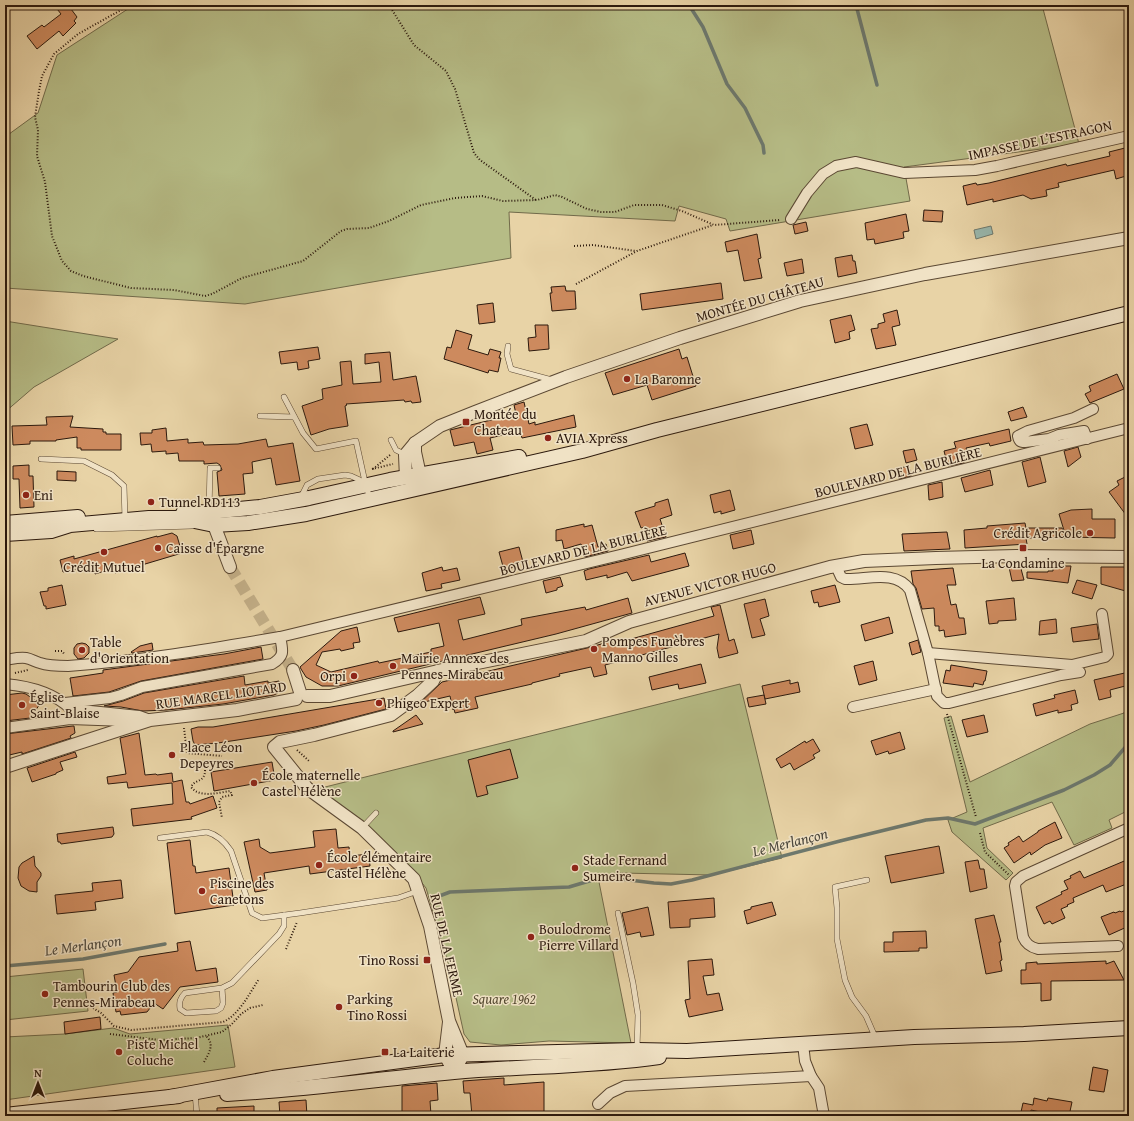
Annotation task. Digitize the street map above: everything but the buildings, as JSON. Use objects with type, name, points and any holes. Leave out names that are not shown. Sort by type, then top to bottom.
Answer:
[{"type":"main road","points":[[212,519],[247,514],[260,507],[416,480],[657,430],[1129,313]]},
{"type":"main road","points":[[5,523],[125,518],[172,518],[212,519],[248,523],[306,514],[367,489],[390,494],[416,480]]},
{"type":"main road","points":[[5,534],[51,531],[70,525],[125,518]]},
{"type":"main road","points":[[5,1115],[170,1096],[274,1092],[454,1072],[687,1051],[1129,1028]]},
{"type":"main road","points":[[195,1094],[273,1078],[445,1056],[637,1055]]},
{"type":"street","name":"IMPASSE DE L’ESTRAGON","points":[[791,219],[811,188],[823,174],[836,166],[856,162],[904,173],[975,170],[1129,136]]},
{"type":"street","name":"MONTÉE DU CHÂTEAU","points":[[408,450],[440,426],[555,381],[680,338],[800,301],[925,274],[1129,238]]},
{"type":"street","points":[[1087,439],[1084,431],[1059,435],[1049,439],[1025,442],[1021,442],[1018,439],[1018,436],[1028,430],[1068,421],[1092,409]]},
{"type":"street","name":"BOULEVARD DE LA BURLIÈRE","points":[[5,660],[28,658],[39,663],[62,666],[89,664],[215,648],[280,637],[628,553],[1129,428]]},
{"type":"street","points":[[408,450],[416,480]]},
{"type":"street","points":[[212,519],[230,567]]},
{"type":"street","name":"AVENUE VICTOR HUGO","points":[[301,696],[330,696],[438,671],[586,641],[629,622],[836,566],[864,561],[1016,556],[1129,557]]},
{"type":"street","points":[[836,566],[841,577],[845,579],[889,577],[899,580],[908,586],[928,653],[937,696],[944,703],[1061,675],[1080,672]]},
{"type":"street","points":[[928,653],[1072,665],[1105,657],[1108,654],[1102,614]]},
{"type":"street","points":[[65,703],[110,698],[142,687],[272,664],[282,655],[283,650],[280,637]]},
{"type":"street","points":[[293,670],[301,696]]},
{"type":"street","name":"RUE DE LA FERME","points":[[438,671],[433,680],[418,695],[391,715],[314,735],[280,742],[274,747],[307,788],[362,828],[414,879],[430,926],[449,1021],[463,1055]]},
{"type":"street","points":[[5,684],[17,685],[39,691],[65,703],[71,710],[139,716],[150,720]]},
{"type":"street","points":[[853,708],[936,689]]},
{"type":"street","name":"RUE MARCEL LIOTARD","points":[[5,767],[150,720],[237,710],[301,696]]},
{"type":"street","points":[[5,728],[70,719],[108,721],[150,720]]},
{"type":"street","points":[[1118,946],[1033,948],[1025,941],[1023,937],[1015,892],[1016,882],[1023,876],[1129,828]]},
{"type":"street","name":"RUE DE LA FERME","points":[[445,1056],[449,1021]]},
{"type":"street","points":[[803,1044],[805,1061],[811,1076],[820,1088],[824,1116]]},
{"type":"street","points":[[454,1072],[463,1055]]},
{"type":"street","points":[[445,1056],[454,1072]]},
{"type":"street","points":[[598,1104],[610,1093],[625,1086],[811,1076]]},
{"type":"lane","points":[[508,346],[507,354],[511,368],[555,381]]},
{"type":"lane","points":[[284,397],[303,433],[316,449],[356,441],[367,489]]},
{"type":"lane","points":[[260,416],[294,417]]},
{"type":"lane","points":[[391,440],[408,450]]},
{"type":"lane","points":[[42,459],[84,460],[112,475],[124,486],[125,518]]},
{"type":"lane","points":[[90,530],[212,519],[210,468],[218,468]]},
{"type":"lane","points":[[51,531],[82,530]]},
{"type":"lane","points":[[362,828],[376,813]]},
{"type":"lane","points":[[160,838],[207,832],[213,834],[226,843],[231,851],[252,913],[262,918],[398,898],[419,890]]},
{"type":"lane","points":[[867,880],[835,887],[837,939],[845,980],[852,997],[866,1016],[876,1040]]},
{"type":"lane","points":[[618,913],[633,983],[638,1015],[637,1055]]},
{"type":"lane","points":[[222,988],[223,1003],[221,1008],[216,1011],[186,1013],[180,1009],[179,1003],[181,996],[185,993],[222,988],[232,983],[279,934],[284,926],[284,915]]},
{"type":"lane","points":[[195,1094],[197,1116]]},
{"type":"path","points":[[130,5],[78,34],[54,54],[42,76],[39,91],[36,116],[38,130],[37,156],[45,182],[52,236],[62,261],[71,271],[83,276],[131,288],[174,290],[205,296],[212,294],[242,278],[302,262],[340,232],[347,229],[369,228],[389,221],[421,205],[455,198],[482,196],[503,201],[537,200],[555,195],[587,209],[601,212],[615,212],[634,205],[662,205],[682,211],[714,225]]},
{"type":"path","points":[[389,5],[414,45],[446,72],[455,89],[474,153],[480,160],[537,200]]},
{"type":"path","points":[[576,284],[637,251],[714,225],[791,219]]},
{"type":"path","points":[[574,246],[593,245],[637,251]]},
{"type":"path","points":[[372,469],[408,450]]},
{"type":"path","points":[[55,651],[64,652],[65,656],[70,655]]},
{"type":"path","points":[[12,674],[26,671]]},
{"type":"path","points":[[944,703],[976,817]]},
{"type":"path","points":[[184,728],[187,753],[222,756]]},
{"type":"path","points":[[297,750],[309,761]]},
{"type":"path","points":[[205,770],[205,775],[202,779],[193,784],[191,787],[193,790],[205,794],[230,791],[232,795],[222,797],[219,802],[222,818]]},
{"type":"path","points":[[980,833],[985,852],[1016,882]]},
{"type":"path","points":[[286,949],[300,913]]},
{"type":"path","points":[[110,1034],[159,1040],[196,1038],[222,1032],[241,1014],[250,1008],[263,1005]]},
{"type":"path","points":[[204,1062],[210,1051],[211,1044],[206,1036]]},
{"type":"green space","points":[[134,5],[1042,5],[1079,144],[904,167],[910,201],[730,231],[726,219],[679,206],[675,221],[509,212],[511,258],[245,304],[5,288],[5,137],[38,113],[57,55]]},
{"type":"green space","points":[[5,321],[118,339],[34,387],[5,412]]},
{"type":"green space","name":"Stade Fernand Sumeire.","points":[[740,684],[782,858],[712,875],[621,873],[599,882],[631,1043],[549,1041],[501,1045],[470,1042],[464,1034],[449,966],[426,888],[406,863],[365,823],[317,789]]},
{"type":"green space","points":[[1129,700],[1129,810],[1109,820],[1112,828],[1074,845],[1052,802],[983,828],[987,848],[1013,873],[1006,880],[952,832],[948,820],[967,812],[944,718],[951,716],[970,782],[1090,724],[1124,713]]},
{"type":"green space","name":"Tambourin Club des Pennes-Mirabeau","points":[[83,969],[88,1011],[5,1020],[5,977]]},
{"type":"green space","name":"Piste Michel Coluche","points":[[228,1025],[235,1067],[5,1100],[5,1037],[65,1034],[113,1028],[130,1034]]},
{"type":"water","points":[[991,226],[993,234],[976,239],[974,230]]},
{"type":"waterway","points":[[689,5],[703,27],[727,84],[745,108],[763,145],[764,153]]},
{"type":"waterway","points":[[856,5],[877,85]]},
{"type":"waterway","name":"Le Merlançon","points":[[434,898],[450,892],[569,887],[596,879],[621,879],[671,884],[692,880],[926,820],[948,818],[975,824],[1064,790],[1094,775],[1110,765],[1129,743]]},
{"type":"waterway","name":"Le Merlançon","points":[[5,966],[83,959],[165,944]]},
{"type":"tunnel","points":[[230,567],[293,670]]},
{"type":"place","name":"La Baronne","points":[[627,379]]},
{"type":"place","name":"Montée du Chateau","points":[[466,422]]},
{"type":"place","name":"AVIA Xpress","points":[[548,438]]},
{"type":"place","name":"Eni","points":[[26,495]]},
{"type":"place","name":"Tunnel RD113","points":[[151,502]]},
{"type":"place","name":"Crédit Agricole","points":[[1090,533]]},
{"type":"place","name":"Caisse d'Épargne","points":[[158,548]]},
{"type":"place","name":"La Condamine","points":[[1023,548]]},
{"type":"place","name":"Crédit Mutuel","points":[[104,552]]},
{"type":"place","name":"Pompes Funèbres Manno Gilles","points":[[594,649]]},
{"type":"place","name":"Table d'Orientation","points":[[82,650]]},
{"type":"place","name":"Mairie Annexe des Pennes-Mirabeau","points":[[393,666]]},
{"type":"place","name":"Orpi","points":[[354,676]]},
{"type":"place","name":"Phigeo Expert","points":[[379,703]]},
{"type":"place","name":"Église Saint-Blaise","points":[[22,705]]},
{"type":"place","name":"Place Léon Depeyres","points":[[172,755]]},
{"type":"place","name":"École maternelle Castel Hélène","points":[[254,783]]},
{"type":"place","name":"École élémentaire Castel Hélène","points":[[319,865]]},
{"type":"place","name":"Stade Fernand Sumeire.","points":[[575,868]]},
{"type":"place","name":"Piscine des Canetons","points":[[202,891]]},
{"type":"place","name":"Boulodrome Pierre Villard","points":[[531,937]]},
{"type":"place","name":"Tino Rossi","points":[[427,960]]},
{"type":"place","name":"Tambourin Club des Pennes-Mirabeau","points":[[45,994]]},
{"type":"place","name":"Parking Tino Rossi","points":[[339,1007]]},
{"type":"place","name":"Piste Michel Coluche","points":[[119,1052]]},
{"type":"place","name":"La Laiterie","points":[[385,1052]]},
{"type":"park label","name":"Square 1962","points":[[504,999]]}]
